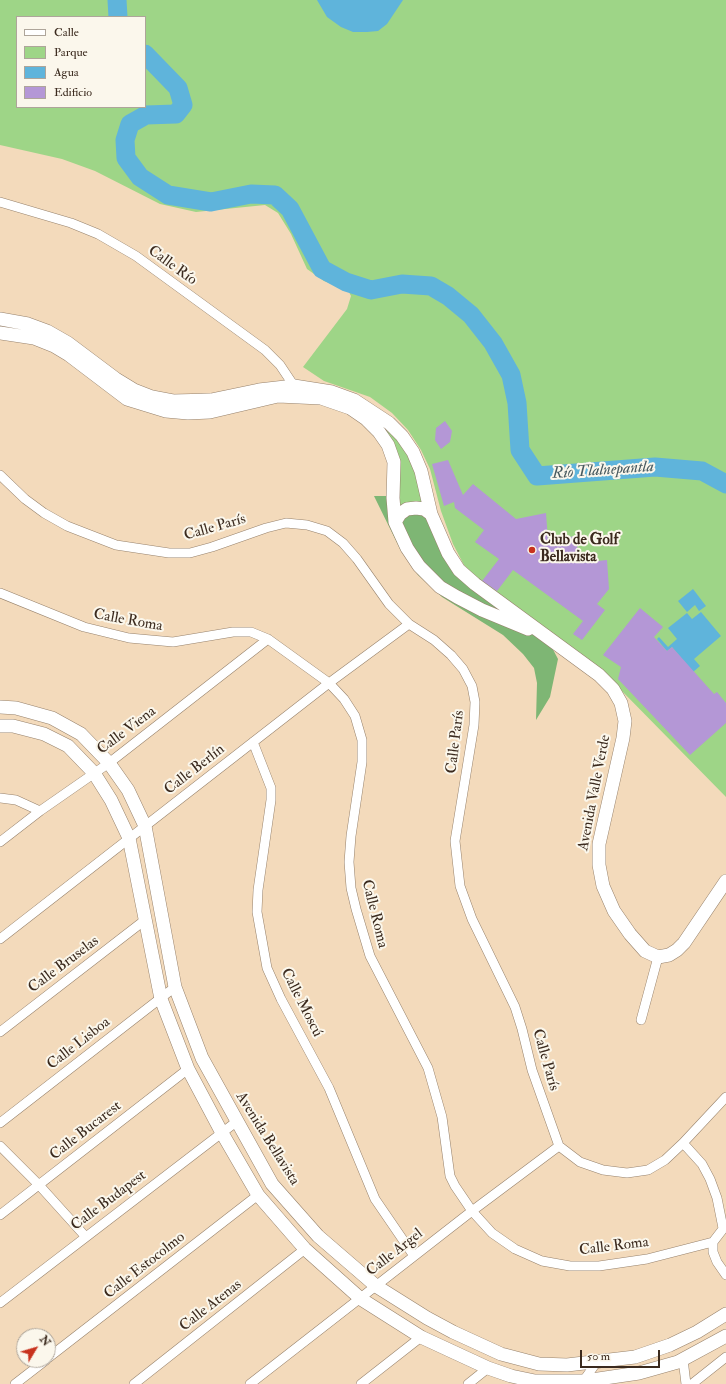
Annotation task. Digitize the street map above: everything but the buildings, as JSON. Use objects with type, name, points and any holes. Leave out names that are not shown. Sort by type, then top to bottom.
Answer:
[{"type":"street","name":"Calle Río","points":[[0,202],[71,223],[98,234],[136,256],[265,350],[280,364],[295,391]]},
{"type":"street","name":"Avenida Valle Verde","points":[[0,319],[28,324],[47,331],[79,350],[116,379],[134,390],[152,398],[180,401],[211,400],[260,390],[332,392],[354,400],[389,423],[402,436],[413,452],[421,471],[432,514],[448,553],[459,570],[474,584],[599,675],[613,689],[621,703],[625,721],[623,738],[600,844],[599,865],[603,886],[614,911],[645,951],[658,957]]},
{"type":"street","name":"Avenida Valle Verde","points":[[0,333],[34,338],[54,346],[69,355],[127,399],[166,411],[188,413],[210,412],[295,391],[326,399],[350,408],[366,419],[379,432],[388,445],[394,462],[393,498],[395,522],[407,548],[419,566],[440,587],[482,610],[550,638]]},
{"type":"street","name":"Calle París","points":[[0,475],[31,504],[67,526],[116,545],[145,550],[169,553],[190,553],[286,523],[307,525],[327,531],[343,543],[389,604],[409,624],[434,640],[451,655],[463,669],[472,686],[475,702],[474,725],[456,841],[456,864],[460,886],[472,918],[515,1007],[522,1028],[532,1070],[559,1146]]},
{"type":"street","points":[[395,522],[400,514],[407,509],[416,508],[432,514]]},
{"type":"street","name":"Calle Roma","points":[[0,593],[84,627],[129,638],[173,642],[233,632],[251,632],[268,639],[329,683],[344,699],[355,716],[362,740],[362,762],[351,836],[350,862],[351,888],[356,910],[370,956],[428,1068],[442,1118],[450,1176],[472,1211],[492,1233],[515,1248],[542,1261],[570,1266],[598,1266],[647,1259],[713,1242]]},
{"type":"street","name":"Calle Berlín","points":[[0,939],[329,683],[409,624]]},
{"type":"street","name":"Calle Viena","points":[[0,842],[40,811],[109,763],[268,639]]},
{"type":"street","name":"Avenida Bellavista","points":[[0,707],[16,708],[52,718],[81,734],[109,763],[128,790],[145,826],[175,987],[202,1058],[236,1122],[272,1184],[318,1236],[376,1286],[427,1318],[501,1354],[539,1364],[567,1365],[596,1363],[635,1356],[670,1345],[697,1332],[726,1314]]},
{"type":"street","points":[[0,726],[13,726],[44,734],[68,746],[94,773],[111,800],[129,838],[161,998],[188,1069],[222,1133],[258,1195],[305,1249],[362,1299],[421,1337],[488,1368],[511,1376],[535,1381],[583,1382],[639,1373],[683,1359],[726,1336]]},
{"type":"street","name":"Calle Moscú","points":[[253,742],[271,788],[271,800],[258,890],[258,912],[268,968],[281,999],[329,1088],[375,1199],[414,1256]]},
{"type":"street","points":[[0,798],[16,800],[40,811]]},
{"type":"street","points":[[641,1020],[658,957],[669,955],[684,943],[726,881]]},
{"type":"street","name":"Calle Bruselas","points":[[0,1032],[145,920]]},
{"type":"street","name":"Calle Lisboa","points":[[0,1123],[175,987]]},
{"type":"street","name":"Calle Bucarest","points":[[0,1215],[188,1069]]},
{"type":"street","points":[[559,1146],[580,1162],[603,1170],[627,1173],[648,1170],[664,1160],[683,1143],[726,1097]]},
{"type":"street","name":"Calle Budapest","points":[[0,1303],[85,1236],[236,1122]]},
{"type":"street","points":[[683,1143],[702,1164],[710,1179],[717,1198],[724,1227],[713,1242],[713,1252],[717,1262],[726,1275]]},
{"type":"street","points":[[0,1146],[39,1185],[85,1236]]},
{"type":"street","name":"Calle Argel","points":[[250,1384],[362,1299],[376,1286],[472,1211],[559,1146]]},
{"type":"street","name":"Calle Estocolmo","points":[[56,1352],[258,1195]]},
{"type":"street","name":"Calle Atenas","points":[[134,1384],[305,1249]]},
{"type":"street","points":[[361,1384],[421,1337]]},
{"type":"street","points":[[692,1384],[726,1357]]},
{"type":"street","points":[[683,1359],[686,1384]]},
{"type":"street","points":[[583,1382],[596,1363]]},
{"type":"street","name":"Calle Estocolmo","points":[[15,1384],[35,1368]]},
{"type":"street","points":[[468,1384],[488,1368]]},
{"type":"green space","points":[[0,0],[726,0],[726,797],[617,686],[477,578],[464,565],[453,544],[441,511],[430,469],[421,450],[408,430],[392,413],[370,397],[324,381],[303,367],[347,309],[351,296],[348,290],[324,281],[307,269],[291,234],[278,213],[265,205],[196,212],[160,204],[95,171],[62,159],[0,145]],"holes":[[[655,467],[672,468],[575,474]]]},
{"type":"green space","points":[[364,407],[412,454],[429,508],[399,523],[397,468]]},
{"type":"green space","points":[[374,496],[397,496],[399,522],[413,512],[431,517],[446,555],[548,640],[558,659],[550,697],[536,720],[537,683],[534,668],[523,654],[503,635],[442,597],[418,575],[401,551]]},
{"type":"water","points":[[317,0],[403,0],[387,24],[378,31],[353,32],[341,27],[327,17]]},
{"type":"water","points":[[693,589],[706,606],[699,611],[695,605],[687,612],[678,601]]},
{"type":"water","points":[[701,612],[721,636],[694,659],[700,666],[693,672],[672,647],[667,651],[657,639],[659,637],[668,647],[677,639],[668,628],[687,613],[692,619]]},
{"type":"waterway","name":"Río Tlalnepantla","points":[[117,0],[118,16]]},
{"type":"waterway","name":"Río Tlalnepantla","points":[[146,55],[178,88],[183,105],[176,114],[146,115],[130,124],[125,140],[126,158],[140,177],[168,195],[211,202],[251,194],[275,195],[290,209],[322,269],[346,282],[371,290],[402,284],[431,286],[448,296],[471,315],[493,343],[511,375],[517,403],[520,450],[537,476],[655,467],[702,471],[726,484]]},
{"type":"place","name":"Club de Golf Bellavista","points":[[532,550]]}]
